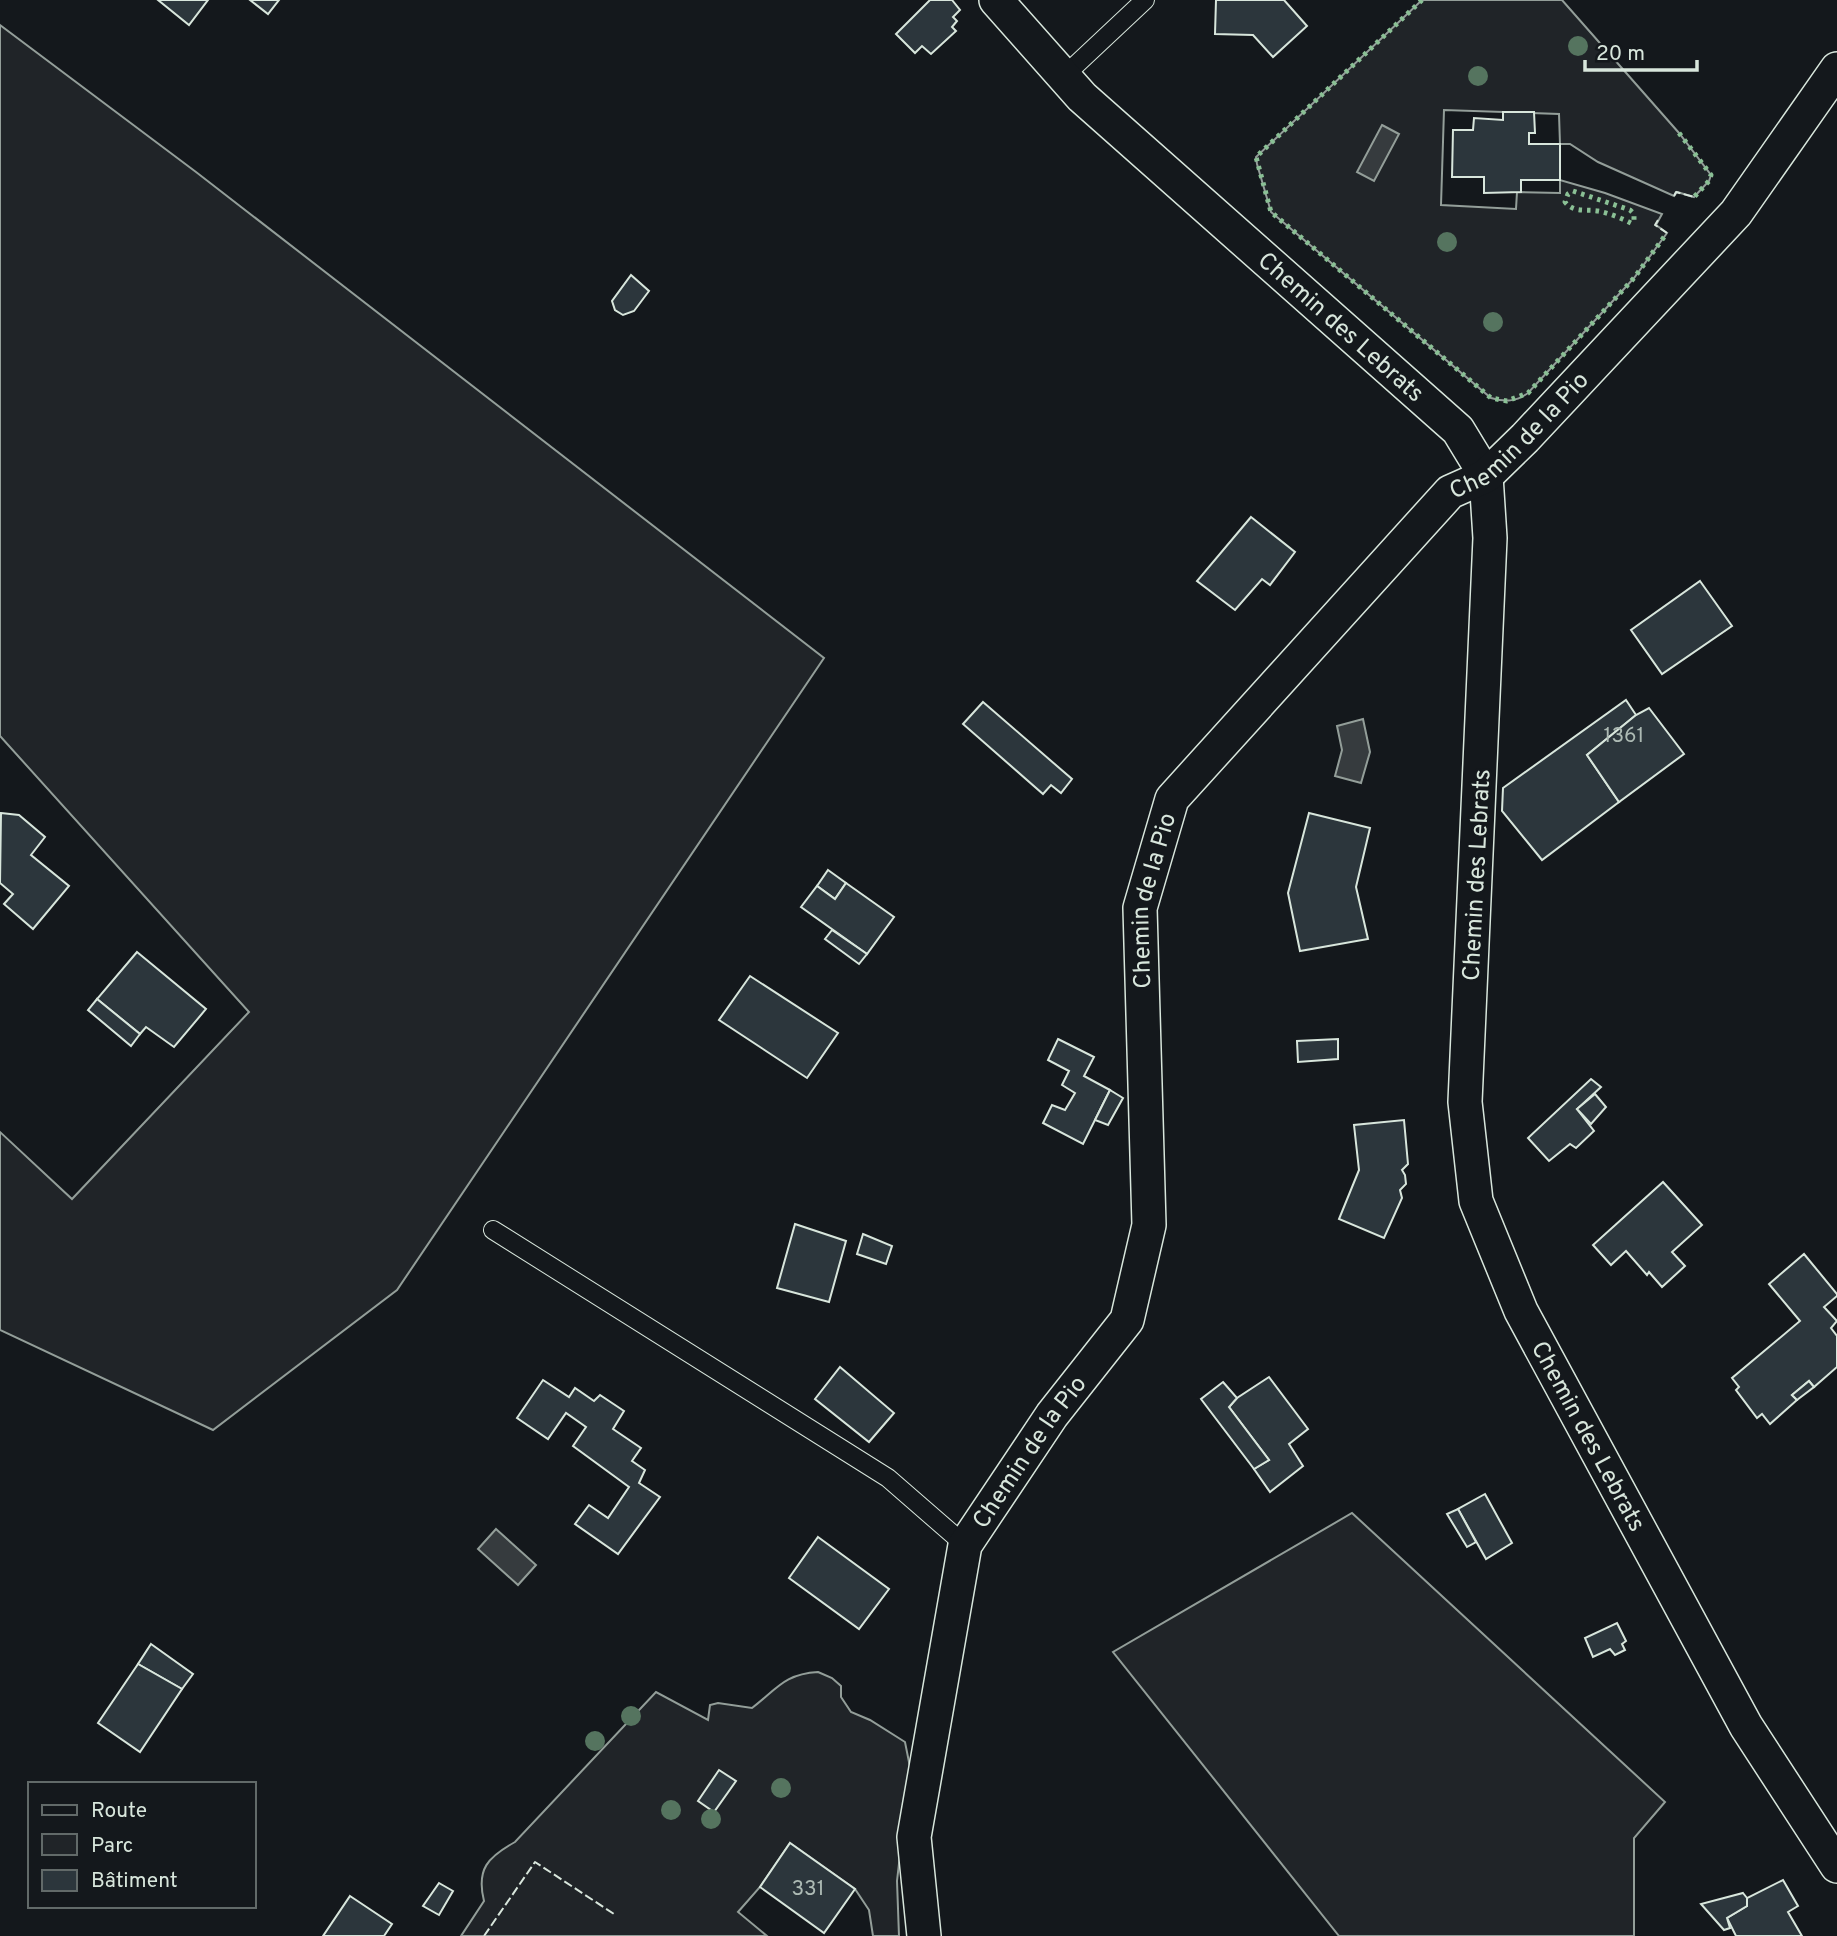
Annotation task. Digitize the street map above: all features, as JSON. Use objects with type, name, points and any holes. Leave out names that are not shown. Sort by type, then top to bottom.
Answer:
[{"type":"street","name":"Chemin des Lebrats","points":[[996,0],[1092,106],[1458,430],[1486,476],[1490,538],[1465,1102],[1476,1201],[1521,1311],[1746,1726],[1837,1866]]},
{"type":"street","name":"Chemin de la Pio","points":[[924,1936],[914,1837],[965,1545],[1052,1415],[1128,1320],[1149,1225],[1140,908],[1172,799],[1450,492],[1486,476],[1525,438],[1736,213],[1837,69]]},
{"type":"lane","points":[[1064,76],[1145,0]]},
{"type":"lane","points":[[493,1230],[888,1478],[965,1545]]},
{"type":"green space","points":[[1422,0],[1562,0],[1679,133],[1711,175],[1694,197],[1677,192],[1674,196],[1598,162],[1570,144],[1560,144],[1559,114],[1444,110],[1441,205],[1516,209],[1517,192],[1560,193],[1560,180],[1662,214],[1656,225],[1667,233],[1634,278],[1528,393],[1515,400],[1491,398],[1271,212],[1257,164],[1256,157]]},
{"type":"green space","points":[[0,25],[196,172],[824,658],[397,1290],[213,1430],[0,1330],[0,1132],[72,1199],[249,1012],[0,736]]},
{"type":"green space","points":[[1352,1513],[1665,1802],[1634,1838],[1634,1936],[1339,1936],[1113,1652]]},
{"type":"green space","points":[[818,1672],[832,1678],[841,1686],[841,1697],[851,1712],[870,1720],[905,1742],[910,1767],[897,1881],[899,1936],[873,1936],[869,1910],[855,1889],[790,1843],[760,1887],[738,1912],[767,1936],[461,1936],[484,1901],[482,1880],[486,1865],[515,1842],[656,1692],[708,1720],[710,1705],[718,1703],[752,1708],[789,1679]]},
{"type":"shaded area","points":[[1382,125],[1399,134],[1374,181],[1357,172]]},
{"type":"shaded area","points":[[1363,719],[1370,752],[1361,783],[1335,776],[1342,750],[1337,726]]},
{"type":"shaded area","points":[[496,1529],[536,1565],[518,1585],[478,1549]]},
{"type":"building","points":[[158,0],[208,0],[189,25]]},
{"type":"building","points":[[250,0],[279,0],[268,14]]},
{"type":"building","points":[[930,0],[952,0],[960,10],[953,17],[957,21],[952,27],[956,31],[931,54],[922,46],[915,53],[896,34]]},
{"type":"building","points":[[1216,0],[1284,0],[1307,26],[1273,57],[1253,35],[1215,34]]},
{"type":"building","points":[[1503,112],[1534,112],[1535,133],[1529,133],[1529,144],[1560,144],[1560,180],[1521,180],[1521,192],[1484,193],[1484,177],[1452,177],[1453,130],[1473,130],[1474,118],[1503,120]]},
{"type":"building","points":[[631,275],[649,291],[634,311],[623,315],[615,310],[612,301]]},
{"type":"building","points":[[1251,517],[1295,552],[1270,585],[1262,579],[1235,610],[1197,581]]},
{"type":"building","points":[[1700,581],[1732,626],[1662,674],[1631,630]]},
{"type":"building","points":[[1626,700],[1636,715],[1587,755],[1619,802],[1542,860],[1502,811],[1503,788]]},
{"type":"building","points":[[983,702],[1072,779],[1061,793],[1051,785],[1043,794],[963,724]]},
{"type":"building","points":[[1649,708],[1684,754],[1619,802],[1587,755],[1636,715]]},
{"type":"building","points":[[1,813],[19,815],[45,837],[31,855],[69,886],[33,929],[4,904],[13,894],[0,883]]},
{"type":"building","points":[[1309,813],[1370,828],[1356,887],[1368,939],[1300,951],[1288,893]]},
{"type":"building","points":[[828,870],[846,883],[835,899],[817,886]]},
{"type":"building","points":[[846,883],[894,917],[867,954],[801,907],[817,886],[835,899]]},
{"type":"building","points":[[832,930],[867,954],[859,964],[825,939]]},
{"type":"building","points":[[137,952],[206,1009],[174,1047],[146,1027],[140,1034],[97,999]]},
{"type":"building","points":[[750,976],[838,1033],[807,1078],[719,1020]]},
{"type":"building","points":[[97,999],[140,1034],[131,1046],[88,1010]]},
{"type":"building","points":[[1058,1039],[1094,1057],[1084,1076],[1110,1090],[1083,1144],[1043,1123],[1052,1105],[1065,1110],[1075,1093],[1062,1085],[1069,1071],[1048,1060]]},
{"type":"building","points":[[1338,1039],[1338,1059],[1298,1062],[1297,1041]]},
{"type":"building","points":[[1591,1079],[1601,1087],[1577,1109],[1594,1131],[1576,1148],[1570,1144],[1549,1161],[1528,1138]]},
{"type":"building","points":[[1110,1090],[1123,1098],[1108,1125],[1095,1120]]},
{"type":"building","points":[[1595,1094],[1606,1107],[1591,1124],[1577,1109]]},
{"type":"building","points":[[1404,1120],[1408,1164],[1402,1170],[1406,1184],[1400,1190],[1402,1198],[1384,1238],[1339,1219],[1359,1170],[1354,1125]]},
{"type":"building","points":[[1663,1182],[1702,1225],[1672,1252],[1685,1266],[1662,1287],[1649,1272],[1647,1275],[1626,1251],[1611,1265],[1593,1245]]},
{"type":"building","points":[[795,1224],[846,1241],[829,1302],[777,1288]]},
{"type":"building","points":[[863,1234],[892,1246],[886,1264],[857,1254]]},
{"type":"building","points":[[1804,1254],[1837,1294],[1824,1307],[1837,1321],[1831,1328],[1837,1336],[1837,1367],[1814,1387],[1809,1381],[1792,1395],[1797,1400],[1770,1424],[1762,1414],[1757,1418],[1736,1390],[1739,1387],[1732,1378],[1800,1321],[1769,1284]]},
{"type":"building","points":[[840,1367],[894,1413],[869,1442],[815,1399]]},
{"type":"building","points":[[1269,1377],[1308,1429],[1289,1444],[1303,1466],[1270,1492],[1254,1469],[1269,1460],[1229,1407],[1237,1398]]},
{"type":"building","points":[[543,1380],[569,1397],[575,1388],[594,1401],[600,1395],[624,1411],[613,1429],[641,1448],[632,1461],[645,1470],[639,1483],[660,1497],[618,1554],[575,1524],[589,1505],[608,1518],[629,1487],[573,1446],[586,1427],[566,1413],[548,1439],[517,1418]]},
{"type":"building","points":[[1809,1381],[1814,1387],[1797,1400],[1792,1395]]},
{"type":"building","points":[[1223,1382],[1237,1398],[1229,1407],[1269,1460],[1254,1469],[1201,1399]]},
{"type":"building","points":[[1485,1494],[1512,1543],[1486,1559],[1458,1509]]},
{"type":"building","points":[[1458,1509],[1476,1542],[1467,1547],[1447,1514]]},
{"type":"building","points":[[818,1537],[889,1589],[859,1629],[789,1578]]},
{"type":"building","points":[[1617,1623],[1626,1641],[1622,1644],[1625,1650],[1615,1655],[1610,1649],[1593,1657],[1585,1638]]},
{"type":"building","points":[[151,1644],[193,1674],[182,1689],[138,1664]]},
{"type":"building","points":[[138,1664],[182,1689],[140,1752],[98,1723]]},
{"type":"building","points":[[719,1770],[736,1781],[714,1812],[698,1801]]},
{"type":"building","points":[[790,1843],[855,1889],[824,1933],[760,1887]]},
{"type":"building","points":[[1783,1880],[1798,1906],[1788,1912],[1802,1936],[1736,1936],[1727,1918],[1747,1906],[1747,1898]]},
{"type":"building","points":[[439,1883],[453,1891],[439,1915],[423,1906]]},
{"type":"building","points":[[1743,1893],[1747,1898],[1747,1906],[1727,1918],[1730,1928],[1724,1930],[1701,1904]]},
{"type":"building","points":[[350,1896],[392,1924],[384,1936],[323,1936]]},
{"type":"hedge","points":[[1422,0],[1256,157],[1271,212],[1491,398],[1507,401],[1528,393],[1634,278],[1667,233]]},
{"type":"hedge","points":[[1679,133],[1711,175],[1694,197]]},
{"type":"hedge","points":[[1573,191],[1630,210],[1634,214],[1634,221],[1631,223],[1602,212],[1572,208],[1565,202],[1568,194],[1573,191]]},
{"type":"fence","points":[[1674,196],[1676,192],[1694,197]]},
{"type":"fence","points":[[1658,220],[1655,225],[1667,233]]},
{"type":"fence","points":[[484,1936],[535,1862],[614,1914]]}]
